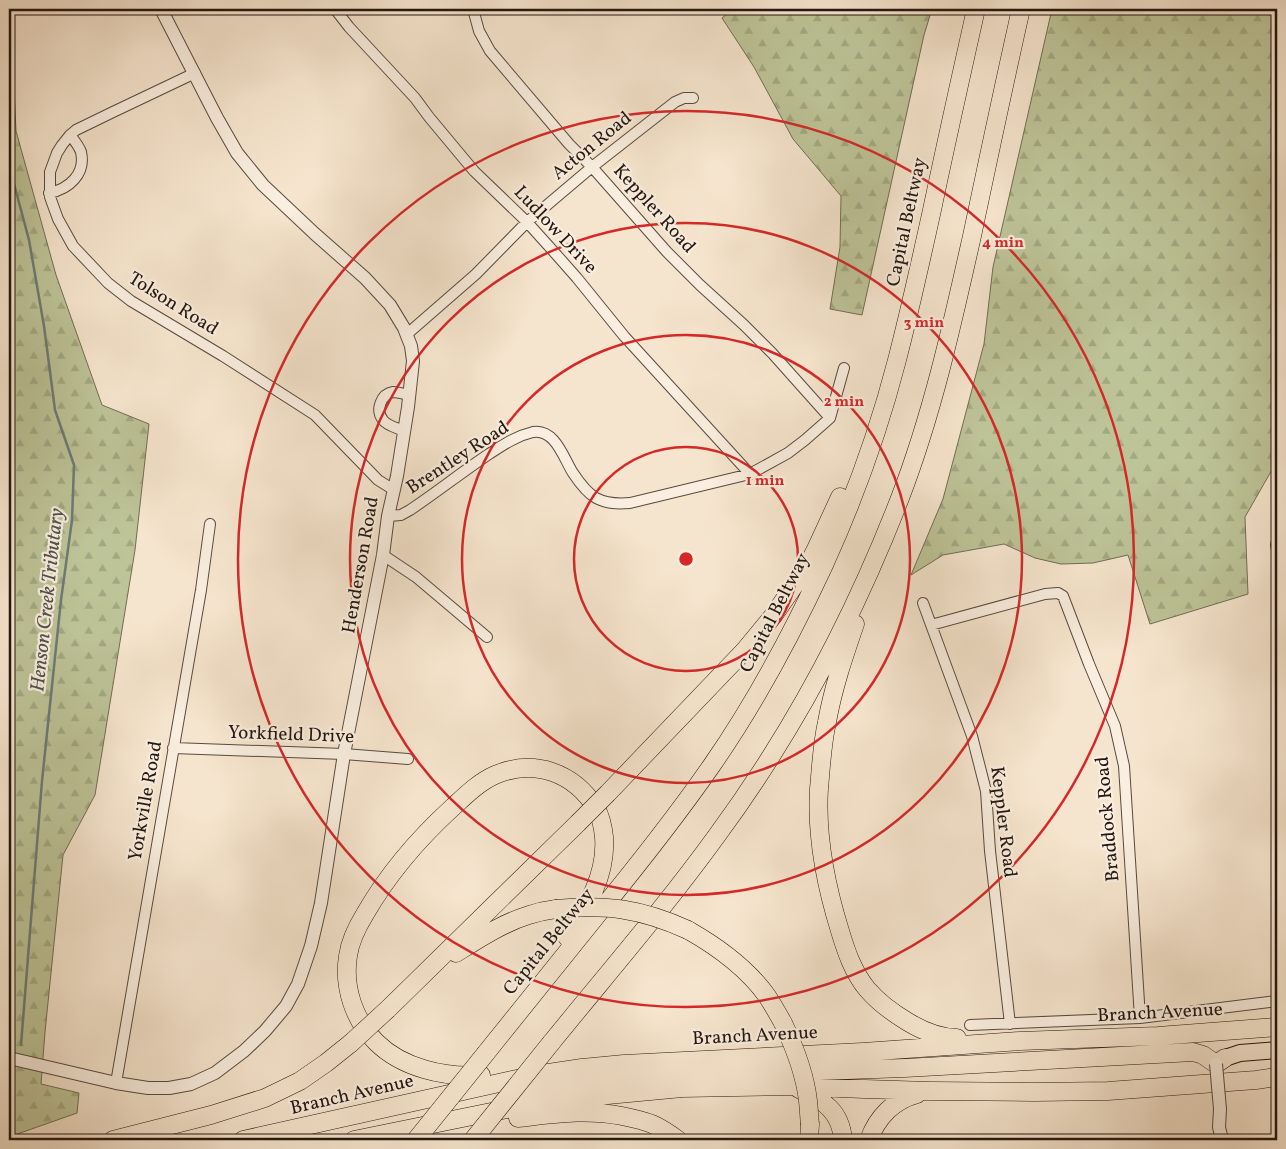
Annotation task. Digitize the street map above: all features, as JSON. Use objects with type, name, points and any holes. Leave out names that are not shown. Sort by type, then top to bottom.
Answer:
[{"type":"highway","name":"Capital Beltway","points":[[416,1140],[647,854],[682,807],[746,713],[797,622],[848,509],[897,361],[976,9]]},
{"type":"highway","points":[[1020,1041],[944,1038],[917,1028],[898,1016],[880,1003],[866,988],[852,964],[831,902],[824,865],[819,818],[819,791],[826,722],[834,691],[849,642],[926,424],[940,376],[1021,9]]},
{"type":"highway","points":[[113,1140],[211,1115],[265,1098],[300,1081],[352,1043],[578,824],[745,650],[773,616],[807,567],[837,505],[876,410],[911,304]]},
{"type":"highway","points":[[487,1140],[556,1042],[719,833],[783,736],[836,641],[865,582],[900,498]]},
{"type":"highway","points":[[486,1053],[578,920],[600,876],[603,861],[605,845],[604,828],[599,813],[590,798],[570,780],[558,774],[533,768],[519,768],[495,775],[484,781],[437,821],[391,874],[359,923],[352,939],[348,955],[347,972],[348,989],[353,1006],[370,1036],[382,1048],[410,1064],[447,1074],[478,1076],[534,1067],[624,1060],[680,1061]]},
{"type":"highway","points":[[388,1008],[454,954],[481,936],[531,914],[556,908],[600,906],[624,909],[668,920],[708,941],[730,957],[752,978],[767,996],[794,1046],[808,1100],[809,1132]]},
{"type":"highway","name":"Branch Avenue","points":[[243,1140],[535,1075],[582,1068],[1020,1041],[1158,1036],[1277,1027]]},
{"type":"highway","points":[[472,1140],[556,1042]]},
{"type":"highway","points":[[316,1125],[558,1084],[623,1076],[905,1068],[1193,1052],[1220,1061],[1240,1052],[1277,1050]]},
{"type":"highway","points":[[354,1140],[536,1104],[586,1097],[682,1088],[792,1086],[930,1091],[1108,1091],[1277,1077]]},
{"type":"highway","points":[[792,1086],[812,1095],[826,1105],[837,1117],[843,1140]]},
{"type":"highway","points":[[869,1140],[885,1112],[897,1102],[930,1091]]},
{"type":"highway","points":[[391,1133],[570,1112],[588,1112],[637,1119],[652,1124],[678,1140]]},
{"type":"street","name":"Henderson Road","points":[[9,1058],[116,1083],[148,1088],[169,1088],[192,1084],[215,1074],[244,1051],[265,1031],[286,1006],[298,984],[311,946],[321,903],[344,754],[383,555],[388,516],[404,431],[413,361],[411,346],[390,305],[365,278],[262,185],[238,153],[217,118],[161,9]]},
{"type":"street","name":"Ludlow Drive","points":[[335,9],[349,27],[415,98],[474,171],[527,222],[577,278],[624,336],[750,474]]},
{"type":"street","name":"Keppler Road","points":[[473,9],[479,31],[490,51],[557,130],[667,252],[700,286],[772,353],[830,418]]},
{"type":"street","name":"Tolson Road","points":[[195,73],[105,115],[70,135],[62,144],[50,172],[50,197],[58,219],[73,246],[108,284],[131,301],[223,356],[315,415],[378,480],[394,490]]},
{"type":"street","name":"Acton Road","points":[[406,336],[476,274],[527,222],[592,167],[675,102],[684,98],[693,98]]},
{"type":"street","points":[[50,193],[58,192],[70,185],[79,171],[81,154],[70,135]]},
{"type":"street","points":[[830,418],[844,368]]},
{"type":"street","points":[[404,431],[384,421],[380,415],[379,406],[384,396],[392,392],[409,395]]},
{"type":"street","name":"Brentley Road","points":[[388,516],[410,510],[512,439],[535,432],[543,433],[558,445],[573,474],[586,491],[607,503],[618,504],[630,503],[750,474],[788,453],[830,418]]},
{"type":"street","name":"Yorkville Road","points":[[116,1083],[201,590],[210,524]]},
{"type":"street","points":[[1277,540],[1277,550]]},
{"type":"street","points":[[383,555],[422,582],[488,637]]},
{"type":"street","name":"Braddock Road","points":[[931,624],[1045,594],[1058,593],[1063,596],[1115,726],[1124,766],[1140,1018]]},
{"type":"street","name":"Keppler Road","points":[[923,603],[972,736],[986,791],[990,851],[1010,1024]]},
{"type":"street","name":"Yorkfield Drive","points":[[173,748],[344,754],[408,759]]},
{"type":"street","points":[[970,1025],[1140,1018],[1277,1001]]},
{"type":"street","points":[[1215,1140],[1219,1127],[1220,1061]]},
{"type":"street","points":[[1219,1127],[1222,1140]]},
{"type":"green space","points":[[9,9],[16,131],[56,275],[102,405],[149,424],[135,550],[95,795],[63,855],[41,1084],[79,1093],[77,1113],[9,1137],[9,527],[13,411],[9,380]]},
{"type":"green space","points":[[733,9],[932,9],[924,35],[862,315],[830,309],[840,247],[841,196],[793,139],[754,67],[722,18]]},
{"type":"green space","points":[[1052,9],[1277,9],[1277,461],[1245,517],[1248,594],[1150,624],[1128,555],[1093,563],[1061,564],[1035,558],[1004,544],[943,555],[911,575],[943,499],[984,344],[993,267]]},
{"type":"waterway","name":"Henson Creek Tributary","points":[[9,165],[29,240],[44,326],[55,410],[74,465],[72,520],[61,600],[42,781],[21,1045]]},
{"type":"waterway","name":"Henson Creek Tributary","points":[[9,1086],[11,1078]]},
{"type":"waterway","name":"Henson Creek Tributary","points":[[9,1131],[9,1136],[14,1140]]}]
